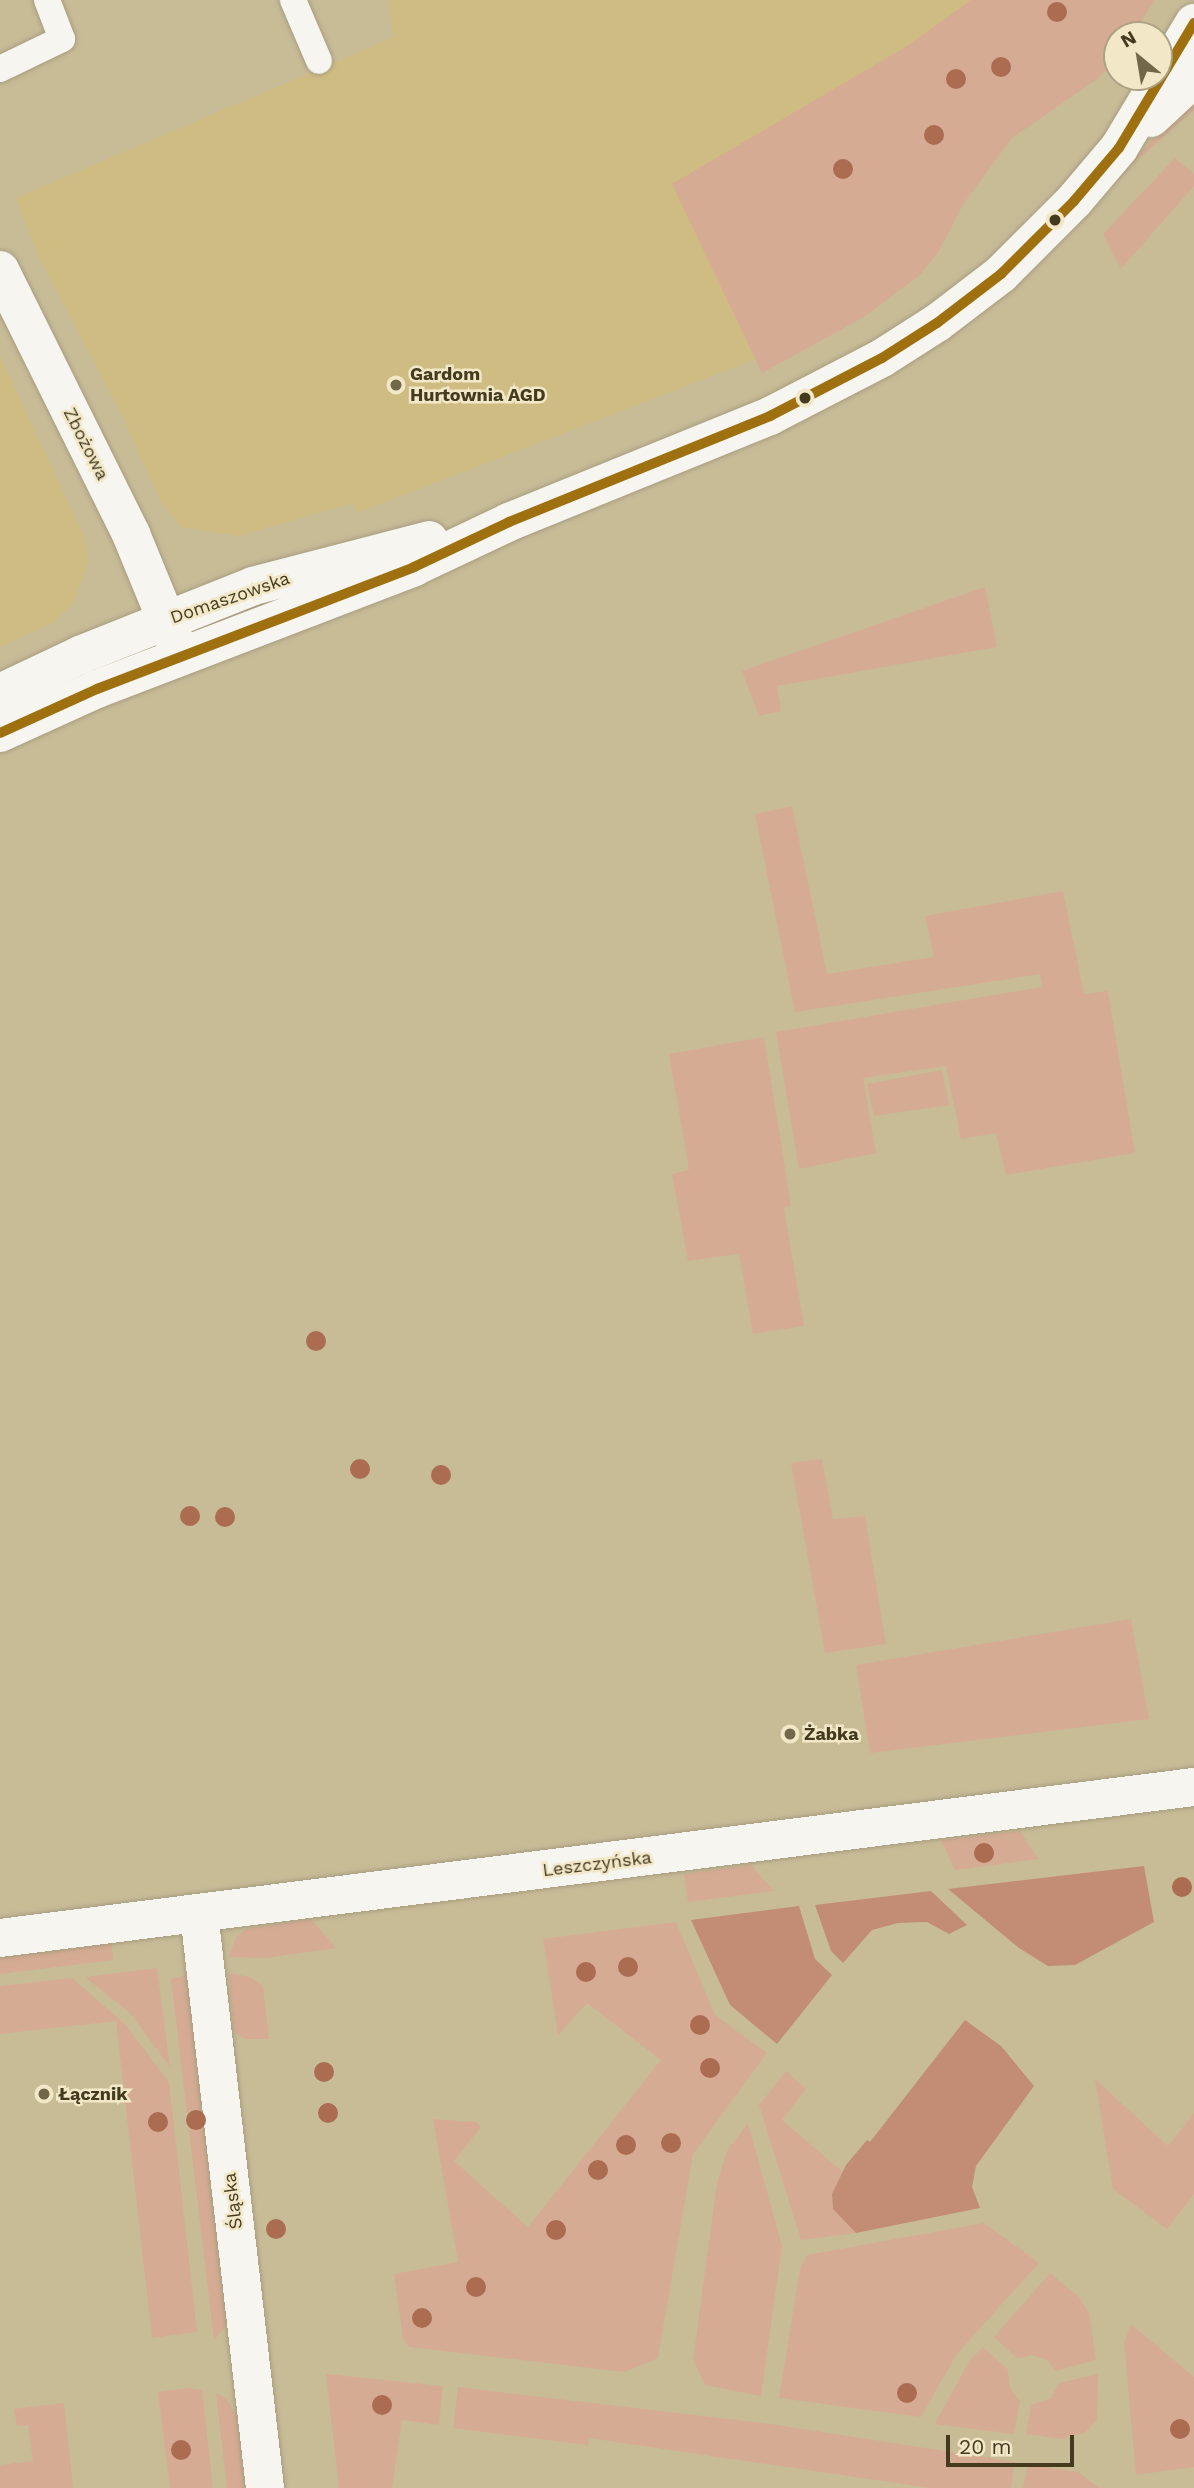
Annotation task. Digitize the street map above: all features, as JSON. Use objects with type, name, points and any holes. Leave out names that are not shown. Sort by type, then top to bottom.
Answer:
[{"type":"street","name":"Domaszowska","points":[[1119,148],[1194,23]]},
{"type":"street","name":"Domaszowska","points":[[0,733],[181,656],[414,567],[509,522],[770,416],[882,358],[937,323],[1001,274],[1119,148],[1194,78]]},
{"type":"street","name":"Zbożowa","points":[[0,270],[131,534],[181,656]]},
{"type":"street","name":"Domaszowska","points":[[0,693],[253,586],[509,522]]},
{"type":"street","name":"Leszczyńska","points":[[0,1938],[1194,1787]]},
{"type":"street","name":"Śląska","points":[[199,1913],[265,2488]]},
{"type":"lane","points":[[0,69],[62,39],[47,0]]},
{"type":"lane","points":[[293,0],[319,61]]},
{"type":"shaded area","points":[[388,0],[1132,0],[1112,21],[1103,21],[1103,31],[813,337],[357,513],[353,503],[239,536],[181,527],[161,502],[122,415],[40,259],[16,198],[394,37]]},
{"type":"shaded area","points":[[971,0],[1155,0],[1141,21],[1103,21],[1103,73],[1012,138],[964,203],[937,254],[920,275],[864,317],[762,373],[672,184],[907,46]]},
{"type":"shaded area","points":[[1194,98],[1194,110],[1128,168],[1137,156]]},
{"type":"shaded area","points":[[1175,158],[1194,174],[1194,186],[1121,269],[1103,234]]},
{"type":"shaded area","points":[[0,356],[84,537],[89,561],[72,604],[54,622],[0,647]]},
{"type":"shaded area","points":[[985,587],[997,647],[777,686],[781,711],[759,716],[742,671]]},
{"type":"shaded area","points":[[792,806],[827,974],[934,957],[925,916],[1063,891],[1084,994],[1108,991],[1135,1153],[1006,1175],[996,1133],[961,1139],[946,1066],[863,1078],[876,1153],[799,1169],[776,1032],[1042,987],[1040,974],[795,1012],[755,814]]},
{"type":"shaded area","points":[[764,1037],[791,1206],[784,1208],[804,1326],[753,1334],[739,1254],[688,1261],[672,1174],[689,1170],[669,1054]]},
{"type":"shaded area","points":[[942,1070],[949,1105],[874,1116],[867,1084]]},
{"type":"shaded area","points":[[822,1459],[833,1519],[865,1516],[886,1644],[825,1653],[791,1463]]},
{"type":"shaded area","points":[[1131,1619],[1149,1719],[870,1753],[856,1665]]},
{"type":"shaded area","points":[[1020,1831],[1038,1859],[955,1870],[941,1840]]},
{"type":"shaded area","points":[[751,1865],[774,1891],[688,1902],[684,1874]]},
{"type":"shaded area","points":[[1144,1866],[1154,1922],[1075,1965],[1048,1966],[1019,1948],[948,1889]]},
{"type":"shaded area","points":[[931,1891],[967,1925],[949,1934],[927,1922],[898,1923],[872,1930],[843,1963],[831,1951],[815,1905]]},
{"type":"shaded area","points":[[799,1906],[815,1959],[832,1975],[777,2044],[730,2005],[691,1920]]},
{"type":"shaded area","points":[[311,1919],[336,1948],[266,1958],[229,1957],[236,1937],[247,1929]]},
{"type":"shaded area","points":[[676,1922],[715,2015],[767,2053],[693,2154],[658,2358],[625,2372],[409,2347],[403,2339],[394,2274],[458,2262],[433,2119],[476,2122],[481,2127],[454,2161],[528,2227],[661,2060],[587,2003],[558,2035],[543,1939]]},
{"type":"shaded area","points":[[112,1943],[113,1960],[0,1974],[0,1957]]},
{"type":"shaded area","points":[[157,1968],[170,2067],[130,2013],[85,1977]]},
{"type":"shaded area","points":[[229,1973],[250,1977],[263,1986],[269,2039],[245,2039],[234,2032]]},
{"type":"shaded area","points":[[189,1974],[230,2322],[214,2340],[171,1979]]},
{"type":"shaded area","points":[[72,1978],[126,2025],[169,2082],[197,2332],[152,2338],[116,2021],[0,2034],[0,1986]]},
{"type":"shaded area","points":[[965,2020],[1001,2046],[1034,2086],[976,2166],[972,2187],[980,2208],[856,2233],[833,2209],[832,2194],[846,2165],[867,2140],[870,2142]]},
{"type":"shaded area","points":[[786,2071],[806,2089],[782,2120],[843,2172],[832,2194],[833,2209],[856,2233],[801,2240],[759,2105]]},
{"type":"shaded area","points":[[1095,2079],[1168,2146],[1194,2113],[1194,2194],[1167,2229],[1113,2189]]},
{"type":"shaded area","points":[[748,2123],[782,2246],[761,2396],[705,2385],[693,2360],[717,2183],[727,2151]]},
{"type":"shaded area","points":[[984,2223],[1039,2263],[956,2355],[921,2417],[779,2398],[800,2269],[807,2255]]},
{"type":"shaded area","points":[[1050,2273],[1080,2298],[1089,2313],[1096,2360],[1056,2371],[1047,2360],[1031,2355],[1018,2359],[994,2337]]},
{"type":"shaded area","points":[[1131,2324],[1194,2377],[1194,2467],[1136,2475],[1124,2342]]},
{"type":"shaded area","points":[[983,2347],[1008,2370],[1010,2389],[1020,2400],[1014,2434],[935,2424],[969,2361]]},
{"type":"shaded area","points":[[326,2374],[443,2386],[439,2425],[402,2420],[392,2488],[339,2488]]},
{"type":"shaded area","points":[[1098,2374],[1097,2419],[1086,2432],[1062,2439],[1026,2434],[1031,2405],[1051,2398],[1059,2383]]},
{"type":"shaded area","points":[[458,2387],[771,2424],[1015,2462],[1011,2488],[930,2488],[589,2438],[588,2445],[453,2428]]},
{"type":"shaded area","points":[[189,2388],[202,2390],[213,2488],[170,2488],[158,2392]]},
{"type":"shaded area","points":[[216,2393],[226,2398],[237,2416],[247,2488],[227,2488]]},
{"type":"shaded area","points":[[64,2403],[73,2488],[0,2488],[0,2465],[33,2461],[28,2425],[17,2426],[14,2409]]},
{"type":"shaded area","points":[[1028,2464],[1078,2472],[1099,2488],[1023,2488]]},
{"type":"transit line","points":[[0,733],[97,689],[414,567],[509,522],[770,416],[882,358],[937,323],[1001,274],[1074,201],[1119,148],[1194,23]]},
{"type":"place","name":"Gardom Hurtownia AGD","points":[[396,385]]},
{"type":"place","name":"Żabka","points":[[790,1734]]},
{"type":"place","name":"Łącznik","points":[[44,2094]]}]
